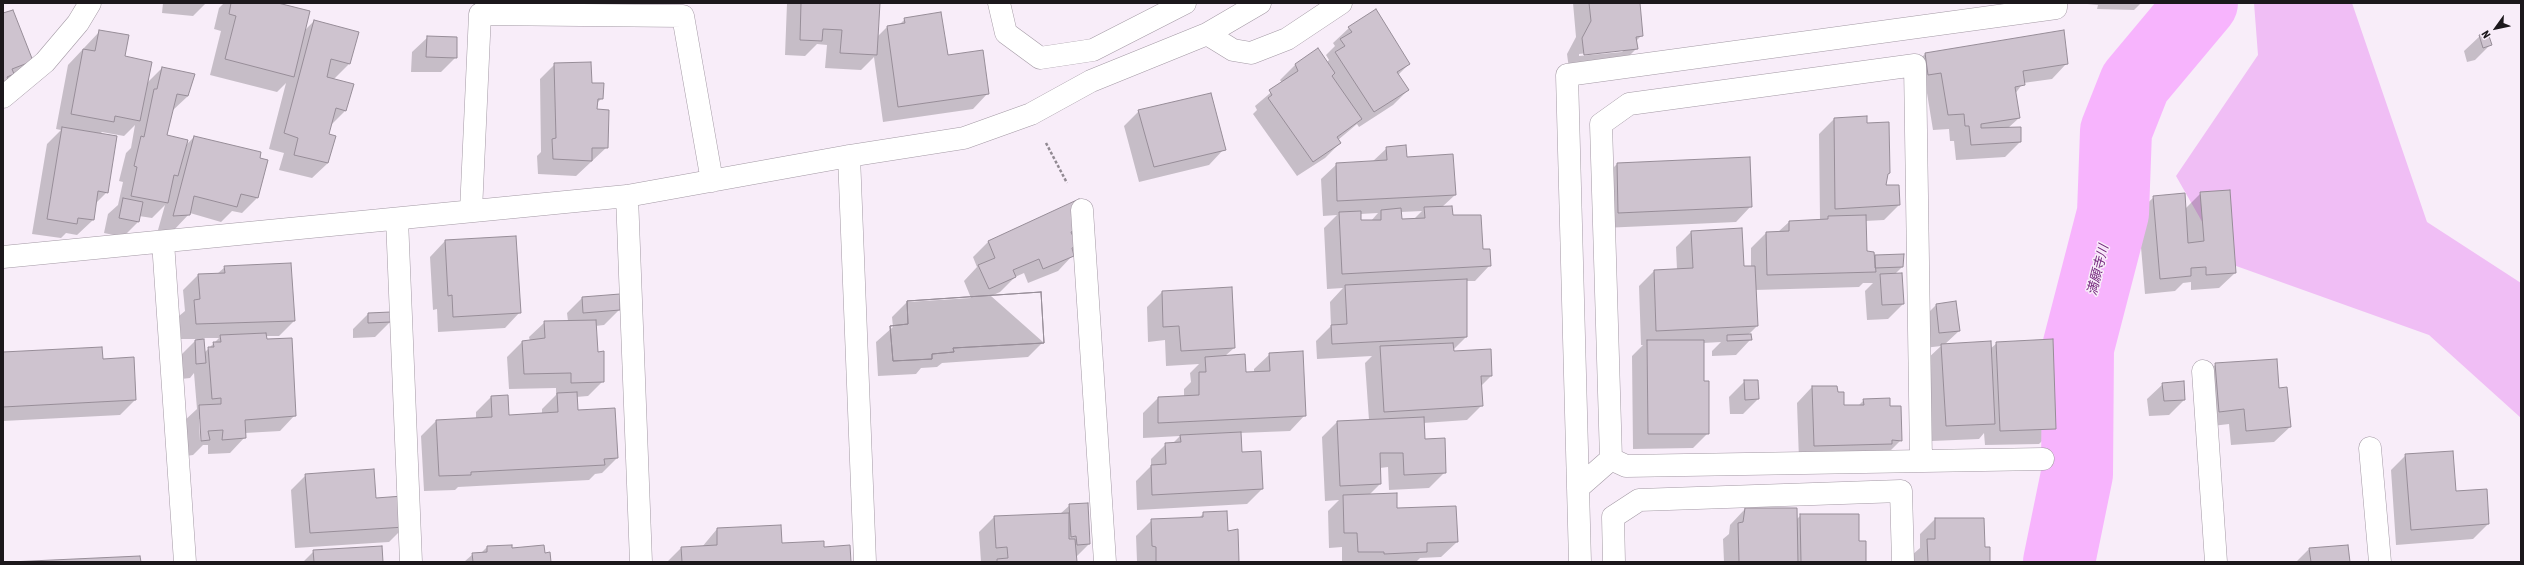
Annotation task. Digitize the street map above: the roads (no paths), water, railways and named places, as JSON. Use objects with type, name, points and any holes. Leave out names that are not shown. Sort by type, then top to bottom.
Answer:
[{"type":"street","points":[[3,97],[45,62],[78,23],[90,3]]},
{"type":"street","points":[[998,3],[1006,33],[1040,58],[1093,50],[1185,3]]},
{"type":"street","points":[[3,257],[627,196],[849,156],[964,138],[1031,114],[1091,81],[1206,34],[1260,3]]},
{"type":"street","points":[[1206,34],[1233,50],[1251,53],[1287,39],[1341,3]]},
{"type":"street","points":[[1580,562],[1567,75],[2056,8],[2056,3]]},
{"type":"street","points":[[471,211],[480,14],[683,16],[712,181]]},
{"type":"street","points":[[1611,459],[1601,124],[1629,104],[1915,65],[1921,460]]},
{"type":"street","points":[[849,156],[865,562]]},
{"type":"street","points":[[627,196],[641,562]]},
{"type":"street","points":[[1082,210],[1106,562]]},
{"type":"street","points":[[397,219],[411,562]]},
{"type":"street","points":[[163,242],[185,562]]},
{"type":"street","points":[[2203,371],[2216,562]]},
{"type":"street","points":[[2370,448],[2380,562]]},
{"type":"street","points":[[1578,488],[1611,459]]},
{"type":"street","points":[[1611,459],[1626,466],[2043,459]]},
{"type":"street","points":[[1614,562],[1613,517],[1639,500],[1901,492],[1903,562]]},
{"type":"waterway","name":"満願寺川","points":[[2059,562],[2077,474],[2078,348],[2113,213],[2116,131],[2135,83],[2202,3]]}]
